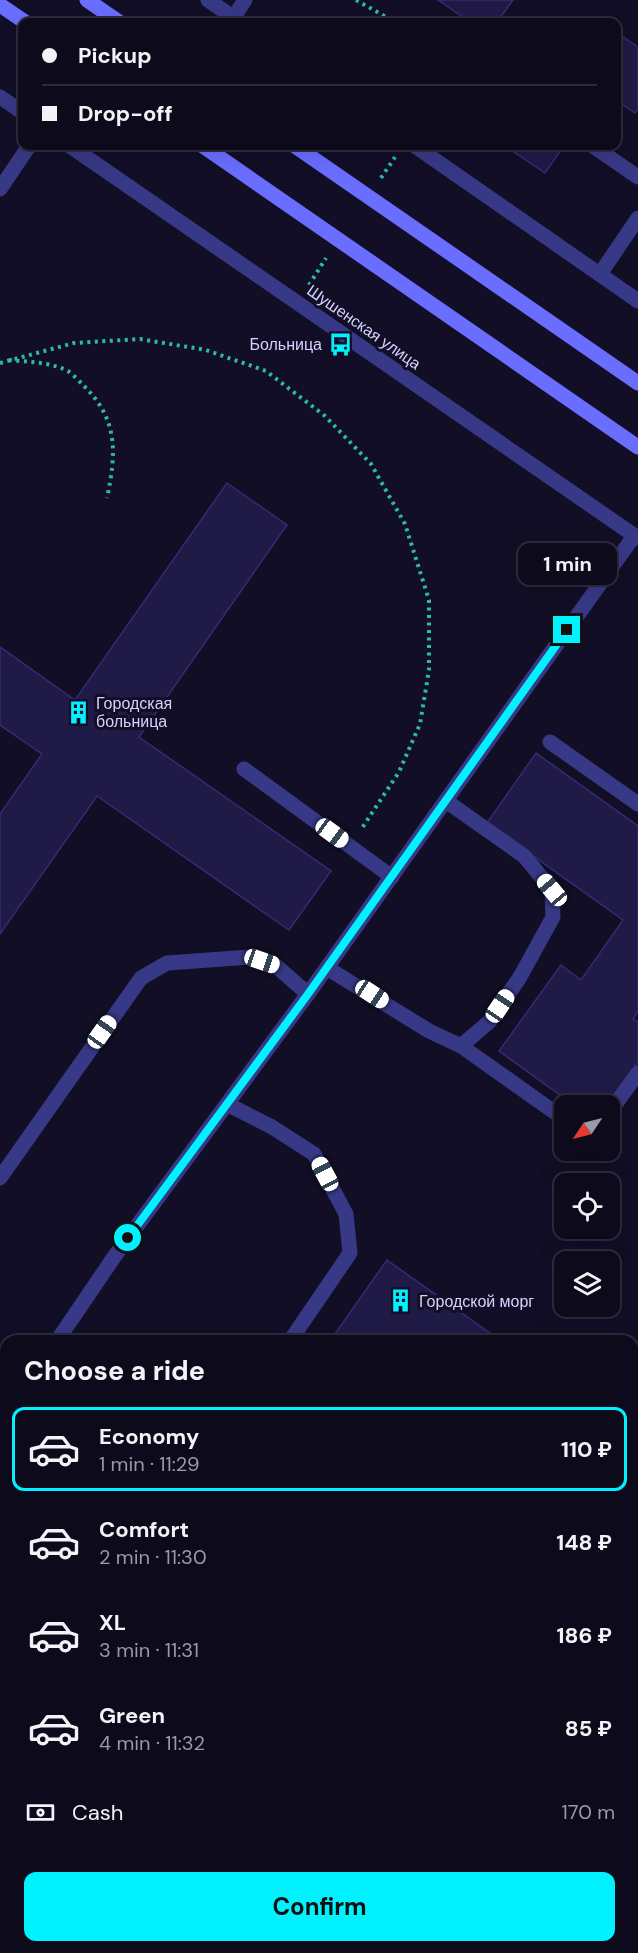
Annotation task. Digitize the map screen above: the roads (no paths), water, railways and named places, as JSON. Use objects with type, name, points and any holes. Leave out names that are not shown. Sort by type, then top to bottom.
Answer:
[{"type":"street","points":[[87,0],[113,18]]},
{"type":"street","points":[[208,0],[233,18]]},
{"type":"street","points":[[237,18],[245,0]]},
{"type":"street","points":[[0,5],[19,18]]},
{"type":"street","points":[[0,97],[18,109]]},
{"type":"street","points":[[0,189],[26,150]]},
{"type":"street","name":"Шушенская улица","points":[[76,150],[636,537]]},
{"type":"street","points":[[209,150],[638,447]]},
{"type":"street","points":[[301,150],[638,383]]},
{"type":"street","points":[[422,150],[638,301]]},
{"type":"street","points":[[599,150],[638,177]]},
{"type":"street","points":[[600,274],[638,218]]},
{"type":"street","points":[[61,1335],[114,1257],[327,968],[636,537]]},
{"type":"street","points":[[550,742],[638,804]]},
{"type":"street","points":[[244,769],[392,877]]},
{"type":"street","points":[[446,801],[524,856],[552,890],[553,917],[520,977],[490,1021],[461,1046]]},
{"type":"street","points":[[0,1178],[141,978],[167,963],[250,957],[275,965],[308,994]]},
{"type":"street","points":[[327,968],[429,1030],[461,1046],[554,1112]]},
{"type":"street","points":[[620,1098],[638,1073]]},
{"type":"street","points":[[227,1104],[272,1127],[314,1154],[346,1214],[350,1253],[294,1335]]},
{"type":"place","name":"Больница","points":[[340,344]]},
{"type":"place","name":"Городская больница","points":[[78,712]]},
{"type":"place","name":"Городской морг","points":[[401,1301]]}]
